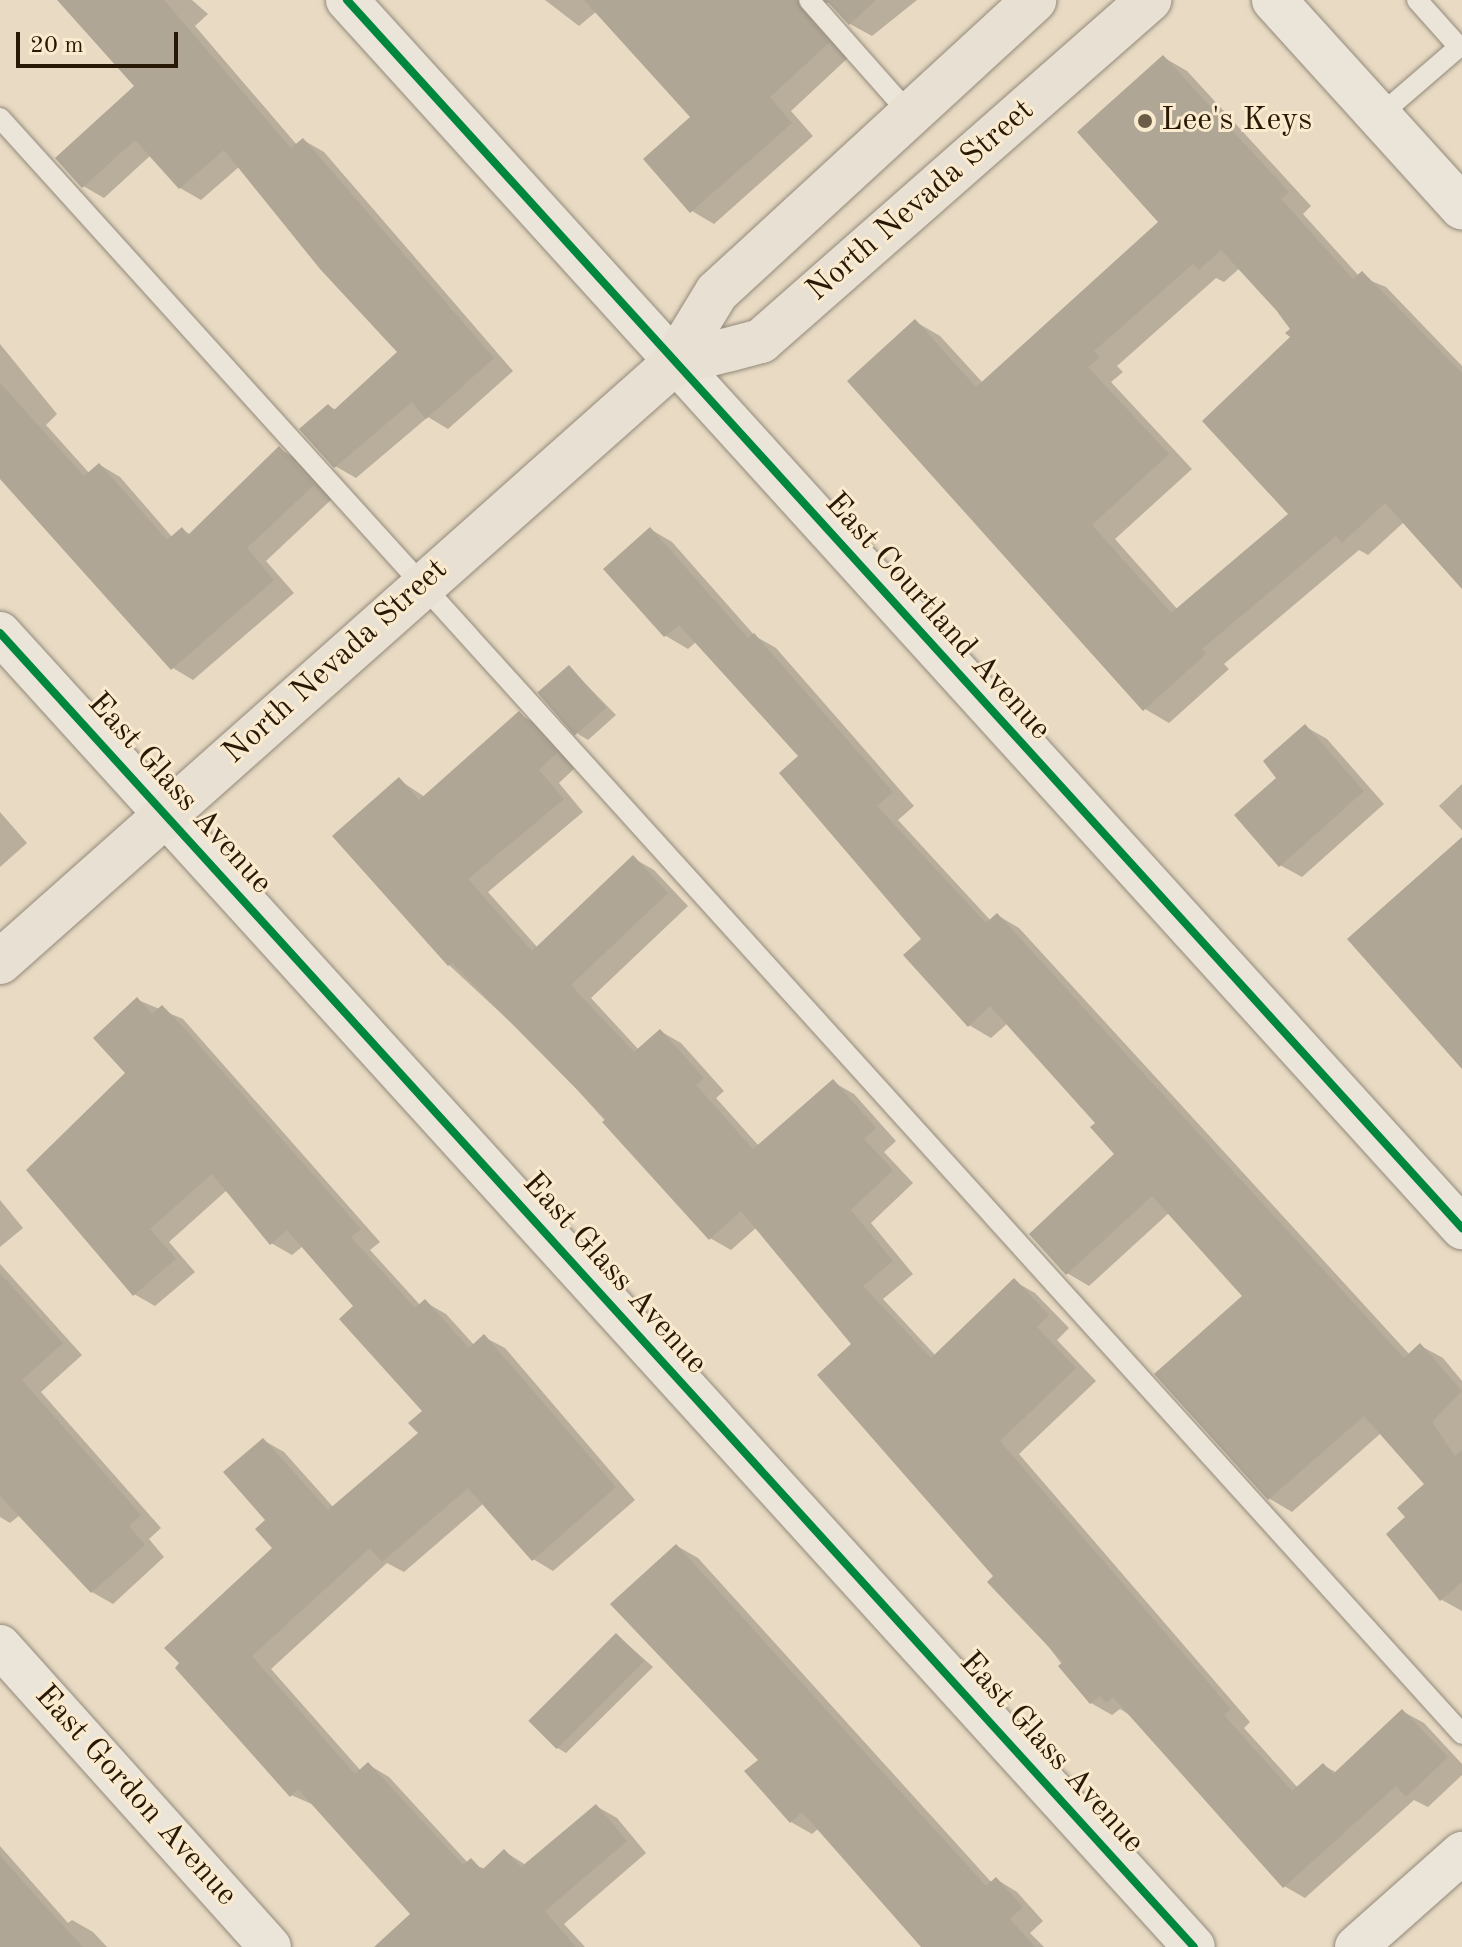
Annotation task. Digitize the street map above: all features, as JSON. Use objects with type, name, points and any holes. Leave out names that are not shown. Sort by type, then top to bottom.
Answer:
[{"type":"main road","name":"North Nevada Street","points":[[0,962],[673,364],[717,292],[1034,0]]},
{"type":"main road","name":"North Nevada Street","points":[[673,364],[761,341],[1149,0]]},
{"type":"street","name":"East Courtland Avenue","points":[[347,0],[673,364],[1462,1228]]},
{"type":"street","points":[[1274,0],[1462,207]]},
{"type":"street","name":"East Glass Avenue","points":[[0,633],[1194,1947]]},
{"type":"street","name":"East Gordon Avenue","points":[[0,1646],[270,1947]]},
{"type":"street","points":[[1356,1947],[1462,1853]]},
{"type":"lane","points":[[809,0],[909,113]]},
{"type":"lane","points":[[1379,116],[1459,47],[1417,0]]},
{"type":"lane","points":[[0,118],[1462,1734]]},
{"type":"building","points":[[57,0],[164,0],[291,148],[303,138],[494,358],[426,419],[412,402],[334,468],[299,429],[328,404],[334,410],[397,352],[320,269],[224,150],[179,189],[135,140],[82,188],[55,158],[134,86]]},
{"type":"building","points":[[584,0],[796,0],[829,43],[770,97],[792,123],[690,213],[643,159],[690,117]]},
{"type":"building","points":[[826,0],[876,0],[849,25]]},
{"type":"building","points":[[1163,55],[1289,192],[1281,199],[1353,279],[1362,271],[1462,373],[1462,589],[1385,503],[1342,543],[1336,536],[1202,649],[1206,654],[1143,711],[847,381],[915,319],[976,387],[1158,222],[1077,132]],"holes":[[[1221,250],[1290,329],[1285,333],[1290,337],[1202,421],[1288,514],[1171,613],[1092,525],[1169,454],[1088,367],[1100,357],[1094,351],[1193,264],[1199,270]]]},
{"type":"building","points":[[0,383],[84,476],[99,463],[167,540],[182,527],[188,535],[279,446],[314,485],[247,548],[274,580],[171,670],[0,479]]},
{"type":"building","points":[[650,527],[748,638],[754,633],[893,792],[877,806],[986,923],[997,913],[1404,1358],[1420,1343],[1462,1391],[1432,1422],[1455,1456],[1462,1450],[1462,1582],[1440,1601],[1386,1534],[1405,1517],[1397,1508],[1424,1484],[1364,1416],[1268,1500],[1154,1374],[1242,1296],[1152,1196],[1066,1275],[1029,1234],[1114,1154],[1090,1127],[1095,1123],[990,1006],[968,1027],[903,955],[921,939],[779,773],[798,756],[679,625],[664,637],[603,569]]},
{"type":"building","points":[[569,665],[606,708],[575,736],[537,693]]},
{"type":"building","points":[[519,711],[557,753],[539,770],[564,799],[468,879],[532,951],[633,855],[668,893],[571,985],[634,1052],[660,1029],[704,1078],[696,1085],[753,1149],[833,1079],[876,1128],[864,1139],[893,1170],[851,1210],[893,1261],[863,1286],[931,1358],[1014,1278],[1049,1315],[1037,1327],[1076,1368],[1000,1441],[1231,1709],[1224,1715],[1292,1791],[1323,1763],[1333,1774],[1402,1709],[1448,1757],[1406,1797],[1396,1786],[1283,1888],[1113,1697],[1106,1703],[1100,1696],[1090,1704],[1058,1666],[1063,1662],[987,1582],[993,1576],[817,1375],[851,1344],[741,1211],[709,1240],[602,1122],[606,1119],[452,963],[448,966],[332,836],[399,777],[419,800]]},
{"type":"building","points":[[1305,724],[1364,791],[1279,867],[1234,815],[1276,778],[1263,761]]},
{"type":"building","points":[[1462,837],[1462,1069],[1347,939]]},
{"type":"building","points":[[137,997],[152,1014],[162,1005],[184,1028],[361,1229],[351,1237],[415,1308],[425,1299],[469,1348],[484,1334],[616,1487],[532,1561],[468,1488],[382,1562],[370,1548],[252,1656],[355,1774],[368,1762],[463,1865],[471,1858],[482,1870],[504,1849],[521,1867],[596,1804],[627,1841],[545,1911],[576,1947],[374,1947],[410,1914],[298,1789],[290,1797],[175,1668],[179,1663],[164,1648],[272,1548],[255,1529],[265,1520],[223,1472],[263,1438],[328,1510],[418,1433],[408,1423],[422,1411],[339,1319],[353,1306],[287,1230],[270,1245],[212,1174],[150,1229],[176,1259],[133,1296],[26,1170],[125,1073],[93,1038]]},
{"type":"building","points":[[0,1273],[63,1343],[22,1380],[141,1515],[129,1526],[145,1545],[91,1593],[0,1496]]},
{"type":"building","points":[[676,1544],[986,1886],[996,1877],[1023,1907],[1010,1919],[1035,1947],[921,1947],[802,1812],[790,1823],[744,1771],[758,1760],[610,1604]]},
{"type":"building","points":[[616,1633],[644,1661],[557,1749],[528,1721]]},
{"type":"building","points":[[0,1855],[33,1893],[83,1947],[0,1947]]},
{"type":"cycle path","points":[[347,0],[1462,1228]]},
{"type":"cycle path","points":[[0,633],[1194,1947]]},
{"type":"place","name":"Lee's Keys","points":[[1145,121]]}]
